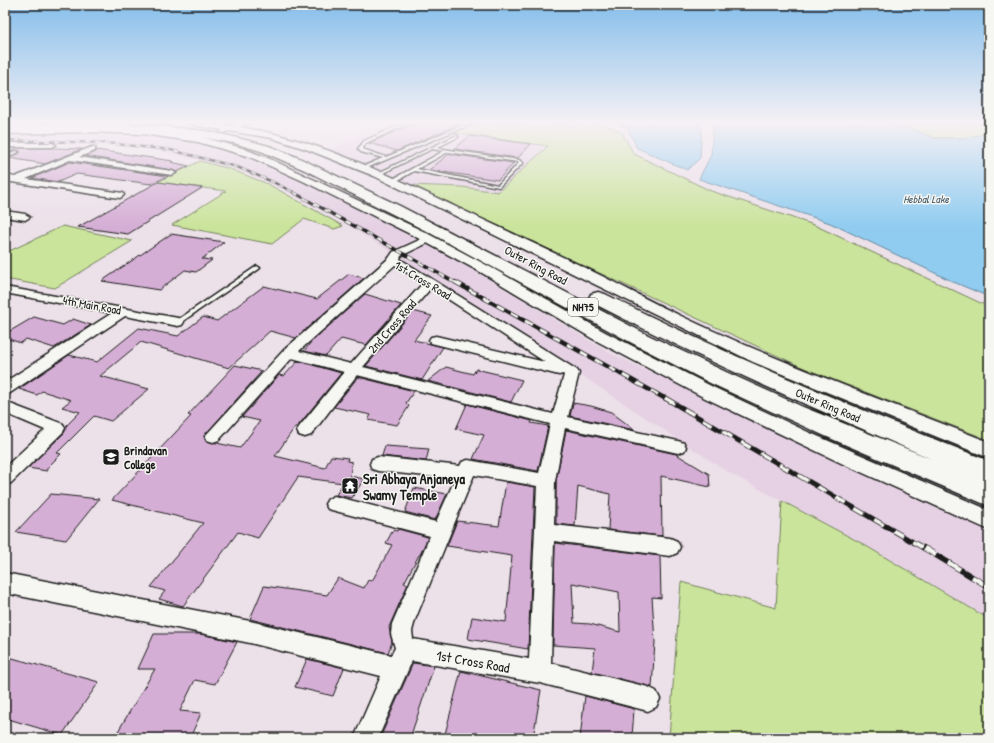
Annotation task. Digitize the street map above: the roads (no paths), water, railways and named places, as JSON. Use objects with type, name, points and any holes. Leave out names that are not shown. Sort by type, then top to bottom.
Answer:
[{"type":"highway","name":"Outer Ring Road","points":[[286,158],[399,210],[464,243],[680,359],[789,409],[989,494]]},
{"type":"highway","name":"Outer Ring Road","points":[[309,158],[404,199],[479,236],[659,330],[845,412],[989,472]]},
{"type":"street","points":[[5,184],[70,158],[172,173]]},
{"type":"street","points":[[258,158],[301,176],[428,239],[470,261],[616,346],[671,374],[820,446],[989,520]]},
{"type":"street","points":[[336,158],[393,181],[597,279],[673,318],[759,358],[989,450]]},
{"type":"street","points":[[5,178],[120,195]]},
{"type":"street","points":[[5,214],[25,217]]},
{"type":"street","points":[[394,260],[398,254],[428,239]]},
{"type":"street","name":"1st Cross Road","points":[[213,436],[289,353],[394,260],[572,373]]},
{"type":"street","name":"2nd Cross Road","points":[[305,431],[354,369],[429,283]]},
{"type":"street","name":"4th Main Road","points":[[5,290],[178,322]]},
{"type":"street","points":[[5,389],[124,311]]},
{"type":"street","points":[[436,340],[572,373],[559,421],[546,481],[540,672]]},
{"type":"street","points":[[289,353],[559,421],[678,447]]},
{"type":"street","points":[[5,407],[57,428],[5,478]]},
{"type":"street","points":[[378,464],[466,473]]},
{"type":"street","points":[[366,738],[401,658],[401,629],[468,467],[546,481]]},
{"type":"street","points":[[334,504],[441,531]]},
{"type":"street","points":[[544,532],[670,547]]},
{"type":"street","name":"1st Cross Road","points":[[5,584],[250,632],[401,658],[540,672],[648,699]]},
{"type":"lane","points":[[363,168],[386,158]]},
{"type":"lane","points":[[378,174],[411,158]]},
{"type":"lane","points":[[393,181],[435,158]]},
{"type":"lane","points":[[413,170],[499,186],[521,163],[519,161],[495,158]]},
{"type":"lane","points":[[178,322],[257,268]]},
{"type":"water","points":[[659,158],[700,158],[687,170]]},
{"type":"water","name":"Hebbal Lake","points":[[710,158],[989,158],[989,297],[956,283],[830,223],[699,179]]},
{"type":"railway","points":[[201,158],[237,167],[293,192]]},
{"type":"railway","points":[[293,192],[456,283]]},
{"type":"railway","points":[[455,282],[666,399]]},
{"type":"railway","points":[[665,398],[925,549]]},
{"type":"railway","points":[[924,548],[989,587]]},
{"type":"place","name":"Brindavan College","points":[[111,457]]},
{"type":"place","name":"Sri Abhaya Anjaneya Swamy Temple","points":[[350,486]]}]
